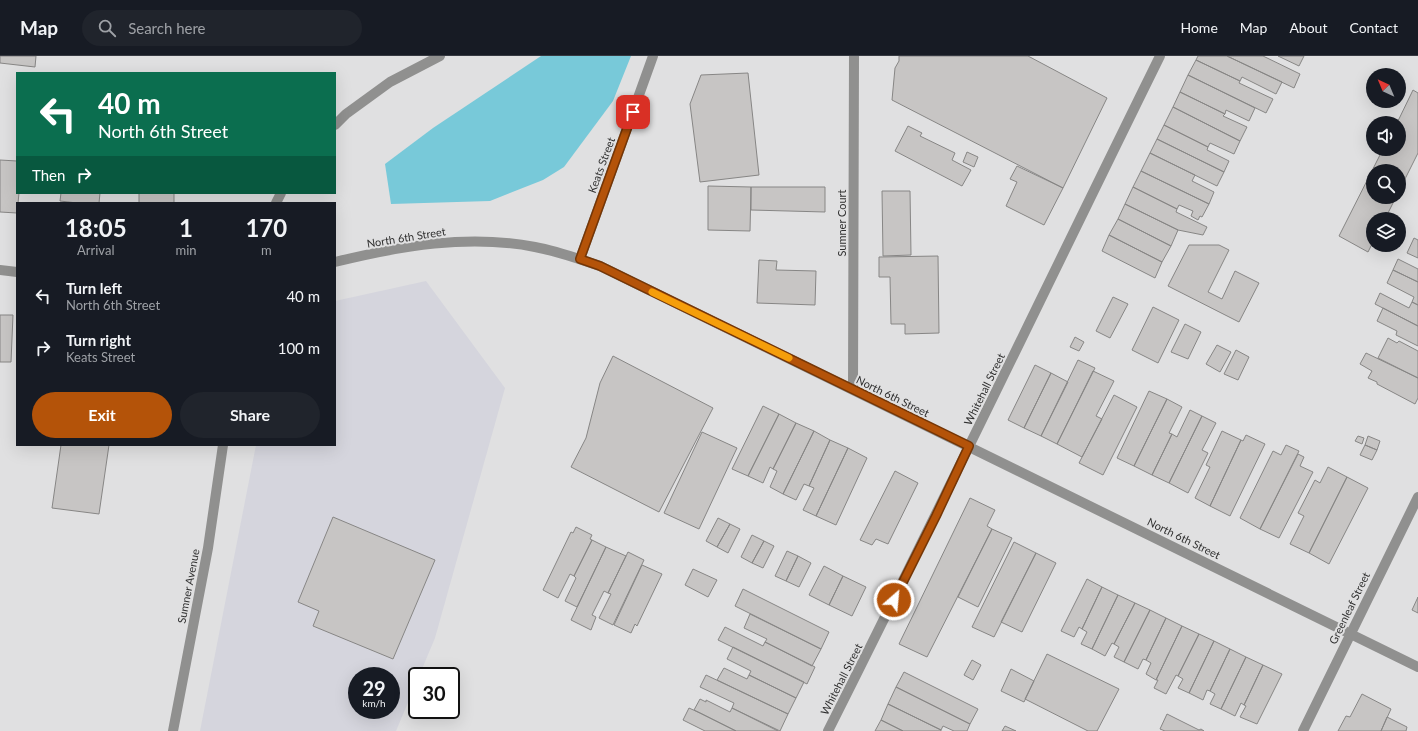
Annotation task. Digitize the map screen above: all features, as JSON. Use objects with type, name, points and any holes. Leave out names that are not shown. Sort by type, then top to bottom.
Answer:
[{"type":"street","points":[[336,124],[346,114],[390,82],[440,56]]},
{"type":"street","name":"Keats Street","points":[[580,259],[653,56]]},
{"type":"street","name":"Sumner Court","points":[[853,389],[854,56]]},
{"type":"street","name":"Whitehall Street","points":[[828,731],[936,516],[1160,56]]},
{"type":"street","name":"North 6th Street","points":[[336,262],[429,243],[476,241],[535,247],[600,266],[1418,667]]},
{"type":"street","points":[[0,270],[16,272]]},
{"type":"street","name":"Sumner Avenue","points":[[173,731],[208,548],[223,446]]},
{"type":"street","name":"Greenleaf Street","points":[[1303,731],[1418,497]]},
{"type":"shaded area","points":[[426,281],[505,388],[435,638],[423,667],[408,667],[408,702],[396,731],[200,731],[256,446],[336,446],[336,301]]},
{"type":"water","points":[[541,56],[631,56],[613,101],[564,167],[543,180],[490,201],[391,204],[385,164],[433,128]]},
{"type":"building","points":[[0,56],[36,56],[35,67],[0,63]]},
{"type":"building","points":[[899,56],[1028,56],[1107,98],[1063,188],[892,100],[895,68],[899,61]]},
{"type":"building","points":[[1198,56],[1227,56],[1282,82],[1276,94],[1242,77],[1240,81],[1196,60]]},
{"type":"building","points":[[1227,56],[1263,56],[1300,74],[1294,88]]},
{"type":"building","points":[[1278,56],[1304,56],[1299,66]]},
{"type":"building","points":[[1196,60],[1273,99],[1266,113],[1188,75]]},
{"type":"building","points":[[748,73],[759,175],[700,182],[690,104],[701,75]]},
{"type":"building","points":[[1188,75],[1255,108],[1249,121],[1226,110],[1225,114],[1180,92]]},
{"type":"building","points":[[1413,90],[1418,93],[1418,153],[1406,177],[1406,164],[1375,164],[1379,156],[1406,156],[1406,116],[1400,116],[1404,108],[1406,108],[1406,104]]},
{"type":"building","points":[[1180,92],[1225,114],[1223,116],[1247,127],[1240,141],[1173,107]]},
{"type":"building","points":[[1173,107],[1240,141],[1234,154],[1210,143],[1208,147],[1164,125]]},
{"type":"building","points":[[1164,125],[1208,147],[1207,150],[1229,161],[1224,172],[1157,139]]},
{"type":"building","points":[[908,126],[922,133],[920,136],[955,153],[952,160],[971,170],[962,186],[895,151]]},
{"type":"building","points":[[1157,139],[1224,172],[1217,186],[1150,153]]},
{"type":"building","points":[[967,152],[978,157],[974,167],[963,162]]},
{"type":"building","points":[[1150,153],[1195,175],[1192,181],[1214,192],[1209,204],[1141,171]]},
{"type":"building","points":[[0,160],[16,161],[16,194],[19,194],[18,202],[16,202],[16,213],[0,212]]},
{"type":"building","points":[[1017,166],[1063,188],[1044,225],[1006,206],[1017,182],[1010,179]]},
{"type":"building","points":[[1141,171],[1209,204],[1202,217],[1200,216],[1198,220],[1191,216],[1193,211],[1179,205],[1177,209],[1133,187]]},
{"type":"building","points":[[1366,183],[1366,204],[1392,204],[1388,212],[1366,212],[1366,251],[1339,236]]},
{"type":"building","points":[[708,186],[751,187],[750,231],[708,230]]},
{"type":"building","points":[[751,187],[825,187],[825,212],[751,210]]},
{"type":"building","points":[[1133,187],[1177,209],[1176,212],[1207,227],[1203,235],[1178,230],[1125,204]]},
{"type":"building","points":[[882,191],[910,191],[911,255],[883,256]]},
{"type":"building","points":[[61,194],[100,194],[99,202],[60,201]]},
{"type":"building","points":[[139,194],[174,194],[174,202],[139,202]]},
{"type":"building","points":[[1125,204],[1178,230],[1171,246],[1118,219]]},
{"type":"building","points":[[1118,219],[1171,246],[1162,262],[1109,235]]},
{"type":"building","points":[[1109,235],[1162,262],[1155,278],[1102,251]]},
{"type":"building","points":[[1414,238],[1418,240],[1418,258],[1407,253]]},
{"type":"building","points":[[1189,245],[1219,245],[1229,250],[1208,292],[1222,299],[1235,271],[1259,283],[1239,322],[1168,286]]},
{"type":"building","points":[[938,256],[939,333],[905,334],[905,324],[891,324],[890,277],[879,277],[879,257]]},
{"type":"building","points":[[1398,259],[1418,269],[1418,282],[1393,270]]},
{"type":"building","points":[[759,260],[777,261],[776,270],[816,271],[815,305],[757,303]]},
{"type":"building","points":[[1393,270],[1418,282],[1418,305],[1412,302],[1414,297],[1387,283]]},
{"type":"building","points":[[1380,293],[1409,308],[1412,302],[1418,305],[1418,326],[1375,304]]},
{"type":"building","points":[[1113,297],[1128,304],[1110,338],[1096,331]]},
{"type":"building","points":[[1153,307],[1179,320],[1158,363],[1132,350]]},
{"type":"building","points":[[1383,308],[1418,326],[1418,346],[1396,335],[1397,331],[1377,321]]},
{"type":"building","points":[[0,315],[13,315],[11,362],[0,362]]},
{"type":"building","points":[[1185,324],[1201,332],[1188,359],[1171,352]]},
{"type":"building","points":[[1075,337],[1084,342],[1079,351],[1070,347]]},
{"type":"building","points":[[1388,338],[1397,343],[1399,341],[1418,351],[1418,378],[1378,358]]},
{"type":"building","points":[[1217,345],[1231,352],[1220,372],[1206,364]]},
{"type":"building","points":[[1236,350],[1249,357],[1238,380],[1224,374]]},
{"type":"building","points":[[1366,353],[1418,378],[1418,398],[1415,404],[1368,378],[1372,371],[1360,364]]},
{"type":"building","points":[[613,356],[713,408],[659,512],[571,467],[586,438],[600,383]]},
{"type":"building","points":[[1078,360],[1095,368],[1057,444],[1041,436]]},
{"type":"building","points":[[1035,365],[1051,373],[1024,428],[1008,420]]},
{"type":"building","points":[[1093,371],[1114,381],[1096,416],[1102,419],[1082,457],[1057,444]]},
{"type":"building","points":[[1051,373],[1068,382],[1041,436],[1024,428]]},
{"type":"building","points":[[1149,391],[1167,399],[1134,466],[1117,458]]},
{"type":"building","points":[[1114,395],[1137,407],[1103,475],[1079,463]]},
{"type":"building","points":[[1167,399],[1182,407],[1169,433],[1172,434],[1152,475],[1134,466]]},
{"type":"building","points":[[763,406],[779,414],[748,476],[732,469]]},
{"type":"building","points":[[1190,410],[1202,416],[1169,483],[1152,475],[1172,434],[1177,437]]},
{"type":"building","points":[[779,414],[796,423],[773,469],[770,467],[763,483],[748,476]]},
{"type":"building","points":[[1202,416],[1216,423],[1202,450],[1208,453],[1188,493],[1169,483]]},
{"type":"building","points":[[796,423],[814,431],[783,494],[770,487],[777,471],[773,469]]},
{"type":"building","points":[[814,431],[830,440],[809,486],[804,484],[796,500],[783,494]]},
{"type":"building","points":[[1222,431],[1241,440],[1210,506],[1195,498],[1210,467],[1206,465]]},
{"type":"building","points":[[702,432],[737,448],[699,529],[664,513]]},
{"type":"building","points":[[1246,435],[1265,444],[1230,516],[1210,506],[1241,440],[1243,441]]},
{"type":"building","points":[[1358,436],[1364,438],[1362,444],[1355,441]]},
{"type":"building","points":[[1368,436],[1380,441],[1377,450],[1365,445]]},
{"type":"building","points":[[830,440],[848,448],[816,516],[803,510],[814,488],[809,486]]},
{"type":"building","points":[[1286,445],[1299,451],[1260,529],[1240,518],[1273,451],[1281,455]]},
{"type":"building","points":[[1365,445],[1377,450],[1372,460],[1360,455]]},
{"type":"building","points":[[61,446],[109,446],[99,514],[52,508]]},
{"type":"building","points":[[848,448],[867,458],[836,525],[816,516]]},
{"type":"building","points":[[1298,454],[1304,457],[1300,466],[1313,472],[1279,538],[1260,529]]},
{"type":"building","points":[[1328,467],[1347,477],[1309,553],[1290,544],[1304,516],[1298,513],[1315,480],[1320,483]]},
{"type":"building","points":[[895,471],[918,483],[888,544],[876,539],[872,545],[860,540]]},
{"type":"building","points":[[1347,477],[1368,488],[1329,564],[1309,553]]},
{"type":"building","points":[[970,498],[995,510],[987,526],[992,529],[927,657],[899,644]]},
{"type":"building","points":[[333,517],[435,560],[393,659],[313,626],[319,611],[298,602]]},
{"type":"building","points":[[718,518],[730,524],[717,547],[706,541]]},
{"type":"building","points":[[730,524],[740,529],[728,553],[717,547]]},
{"type":"building","points":[[576,527],[592,535],[590,539],[592,540],[574,576],[570,574],[558,598],[543,590],[571,532],[573,533]]},
{"type":"building","points":[[992,529],[1012,538],[978,607],[958,597]]},
{"type":"building","points":[[752,535],[764,541],[752,563],[741,557]]},
{"type":"building","points":[[592,540],[606,547],[577,607],[565,601],[576,578],[574,576]]},
{"type":"building","points":[[764,541],[774,546],[763,568],[752,563]]},
{"type":"building","points":[[1014,542],[1036,553],[994,637],[972,627]]},
{"type":"building","points":[[606,547],[626,556],[608,593],[604,591],[592,615],[596,617],[591,630],[571,620]]},
{"type":"building","points":[[787,551],[798,556],[786,581],[775,576]]},
{"type":"building","points":[[628,552],[644,560],[613,625],[599,618],[611,594],[608,593]]},
{"type":"building","points":[[1036,553],[1056,563],[1022,632],[1001,622]]},
{"type":"building","points":[[798,556],[811,563],[799,587],[786,581]]},
{"type":"building","points":[[642,565],[662,574],[637,626],[635,624],[631,633],[614,625]]},
{"type":"building","points":[[824,566],[843,576],[829,605],[809,595]]},
{"type":"building","points":[[693,569],[717,580],[708,597],[685,585]]},
{"type":"building","points":[[843,576],[866,587],[852,616],[829,605]]},
{"type":"building","points":[[1087,579],[1102,587],[1082,629],[1079,627],[1074,637],[1061,631]]},
{"type":"building","points":[[1102,587],[1118,595],[1092,649],[1081,644],[1087,632],[1082,629]]},
{"type":"building","points":[[743,589],[829,632],[821,649],[735,606]]},
{"type":"building","points":[[1118,595],[1135,603],[1114,644],[1112,643],[1105,656],[1092,649]]},
{"type":"building","points":[[1418,597],[1418,613],[1412,610]]},
{"type":"building","points":[[1135,603],[1150,610],[1124,662],[1114,657],[1119,647],[1114,644]]},
{"type":"building","points":[[1150,610],[1166,618],[1146,660],[1143,659],[1138,669],[1124,662]]},
{"type":"building","points":[[750,614],[821,649],[812,666],[765,642],[767,639],[744,628]]},
{"type":"building","points":[[1166,618],[1182,626],[1156,680],[1146,674],[1151,663],[1146,660]]},
{"type":"building","points":[[1182,626],[1199,634],[1178,676],[1176,675],[1166,694],[1154,688],[1158,680],[1156,680]]},
{"type":"building","points":[[725,627],[763,646],[765,642],[815,667],[807,684],[718,640]]},
{"type":"building","points":[[1199,634],[1214,641],[1189,693],[1178,688],[1183,679],[1178,676]]},
{"type":"building","points":[[1214,641],[1230,649],[1210,691],[1207,690],[1203,700],[1189,693]]},
{"type":"building","points":[[733,647],[804,682],[796,698],[749,675],[751,671],[727,659]]},
{"type":"building","points":[[1230,649],[1246,657],[1221,709],[1210,704],[1215,694],[1210,691]]},
{"type":"building","points":[[1047,654],[1119,689],[1097,731],[1088,731],[1025,699]]},
{"type":"building","points":[[1246,657],[1263,665],[1244,705],[1241,703],[1235,716],[1221,709]]},
{"type":"building","points":[[972,660],[981,665],[973,680],[964,675]]},
{"type":"building","points":[[1263,665],[1282,674],[1257,724],[1240,717]]},
{"type":"building","points":[[724,668],[747,679],[749,675],[796,698],[788,714],[717,680]]},
{"type":"building","points":[[1011,669],[1034,681],[1024,702],[1001,691]]},
{"type":"building","points":[[904,672],[978,709],[970,724],[896,687]]},
{"type":"building","points":[[706,675],[788,714],[780,731],[732,708],[734,703],[700,687]]},
{"type":"building","points":[[896,687],[970,724],[967,731],[954,731],[943,726],[941,730],[888,704]]},
{"type":"building","points":[[1362,694],[1391,709],[1381,731],[1338,731],[1346,716],[1350,717]]},
{"type":"building","points":[[700,699],[706,702],[706,700],[730,712],[732,708],[778,731],[736,731],[694,710]]},
{"type":"building","points":[[888,704],[941,731],[903,731],[881,720]]},
{"type":"building","points":[[689,708],[736,731],[705,731],[683,720]]},
{"type":"building","points":[[1167,714],[1204,731],[1165,731],[1160,729]]},
{"type":"building","points":[[1387,717],[1407,727],[1406,731],[1381,731]]},
{"type":"building","points":[[881,720],[903,731],[875,731]]},
{"type":"building","points":[[1005,726],[1016,731],[1002,731]]},
{"type":"slow traffic","points":[[652,292],[789,358]]},
{"type":"route","points":[[633,112],[580,259],[600,266],[969,446],[894,600]]}]
